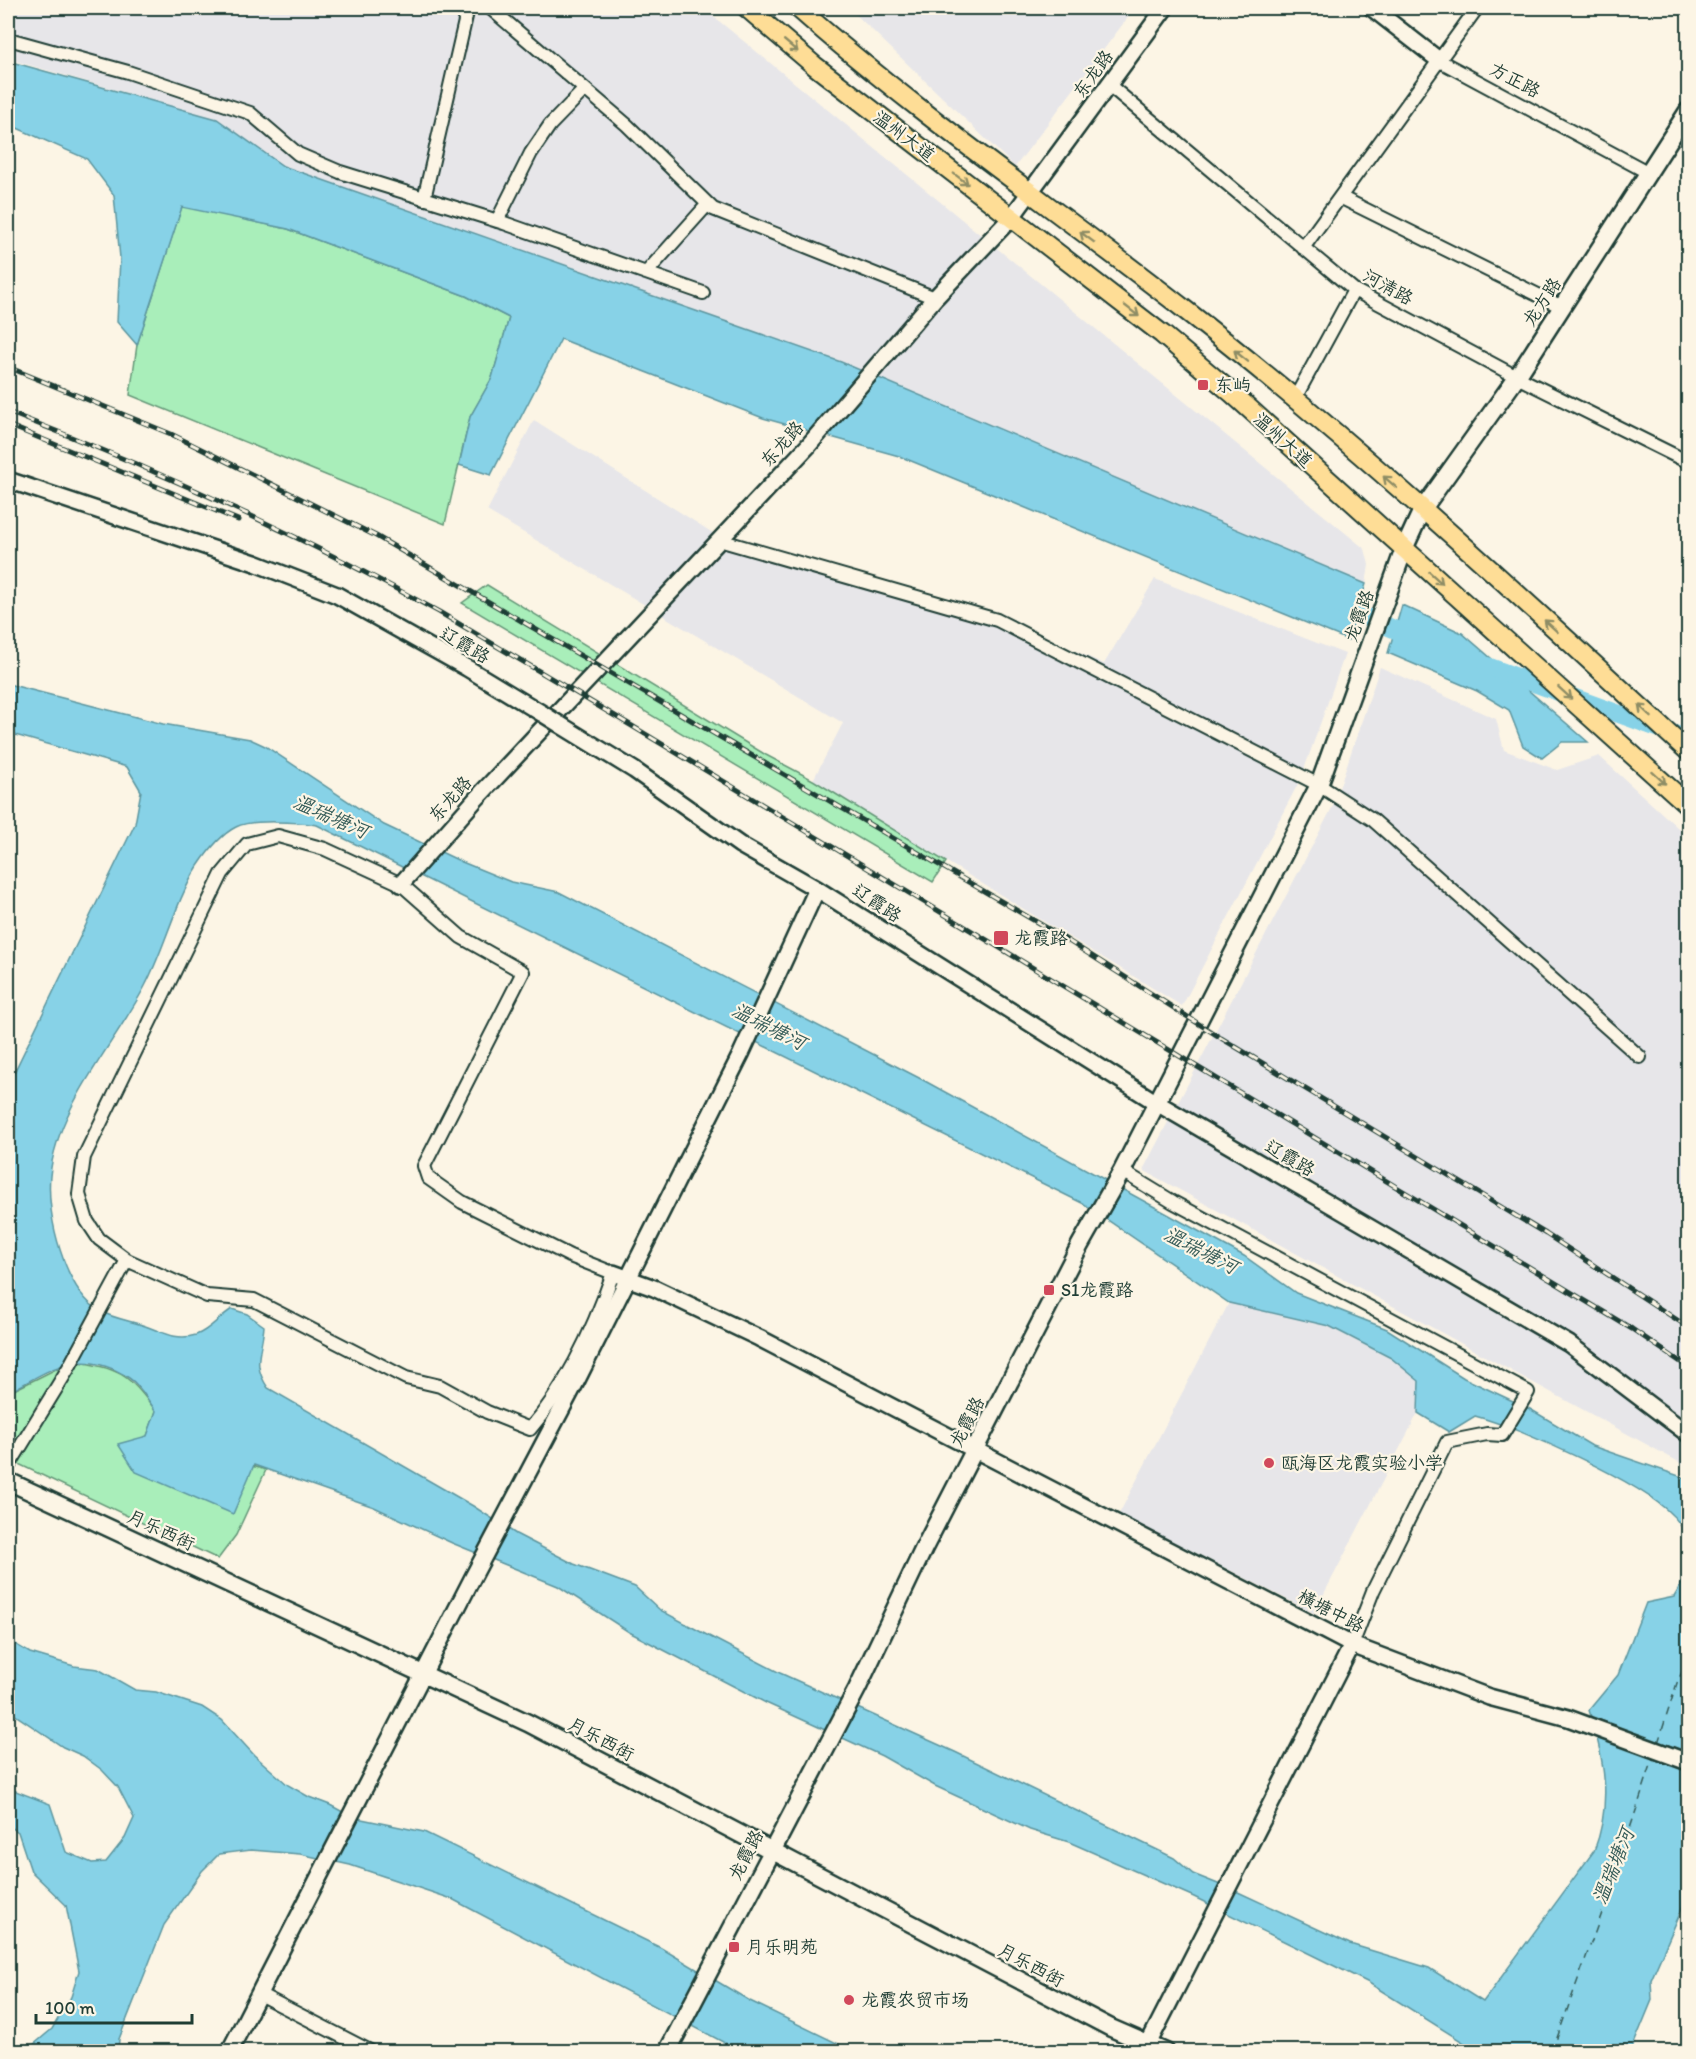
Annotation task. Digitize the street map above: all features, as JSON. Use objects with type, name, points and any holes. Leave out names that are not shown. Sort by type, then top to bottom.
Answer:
[{"type":"main road","name":"温州大道","points":[[747,8],[814,66],[1162,334],[1689,805]]},
{"type":"main road","name":"温州大道","points":[[798,8],[842,47],[1184,309],[1294,400],[1422,510],[1689,751]]},
{"type":"main road","name":"龙方路","points":[[1422,510],[1517,376],[1689,111]]},
{"type":"main road","name":"龙霞路","points":[[670,2045],[712,1968],[770,1850],[857,1689],[974,1450],[1080,1245],[1122,1171],[1319,785],[1404,549],[1422,510]]},
{"type":"main road","name":"月乐西街","points":[[8,1481],[528,1723],[1146,2048],[1166,2052]]},
{"type":"street","points":[[424,199],[468,8]]},
{"type":"street","points":[[490,8],[627,125],[713,209],[934,298]]},
{"type":"street","name":"东龙路","points":[[403,882],[435,844],[817,434],[934,298],[1011,218],[1165,8]]},
{"type":"street","name":"方正路","points":[[1372,8],[1440,62],[1649,173]]},
{"type":"street","points":[[1303,248],[1477,8]]},
{"type":"street","points":[[15,41],[128,72],[250,113],[298,154],[340,172],[498,222],[703,293]]},
{"type":"street","name":"河清路","points":[[1109,85],[1354,290],[1517,376],[1689,462]]},
{"type":"street","points":[[498,222],[531,153],[550,125],[585,89]]},
{"type":"street","points":[[1340,197],[1562,307]]},
{"type":"street","points":[[646,273],[708,204]]},
{"type":"street","points":[[1294,400],[1354,290]]},
{"type":"street","name":"辽霞路","points":[[8,480],[255,563],[337,595],[467,668],[634,770],[740,845],[818,889],[1157,1103],[1569,1344],[1689,1434]]},
{"type":"street","points":[[719,540],[997,620],[1319,785],[1373,820],[1640,1057]]},
{"type":"street","points":[[278,836],[325,849],[403,882],[461,937],[523,972],[424,1166],[428,1178],[462,1202],[570,1256],[613,1273],[598,1316],[549,1407],[530,1429],[487,1412],[440,1386],[406,1378],[254,1300],[207,1296],[127,1260],[99,1239],[87,1221],[80,1194],[84,1157],[222,874],[247,844],[278,836]]},
{"type":"street","points":[[229,2052],[472,1577],[628,1279],[741,1054],[818,889]]},
{"type":"street","points":[[1122,1171],[1173,1202],[1528,1392],[1502,1435],[1487,1434],[1447,1442],[1373,1591],[1352,1645],[1146,2048]]},
{"type":"street","points":[[8,1467],[68,1369],[127,1260]]},
{"type":"street","name":"横塘中路","points":[[613,1273],[654,1288],[759,1338],[1352,1645],[1489,1697],[1568,1718],[1689,1762]]},
{"type":"street","points":[[259,1994],[372,2052]]},
{"type":"shaded area","points":[[8,8],[703,8],[1365,549],[1369,565],[1366,584],[841,362],[283,166],[217,119],[8,59]]},
{"type":"shaded area","points":[[849,8],[1135,8],[1015,167]]},
{"type":"shaded area","points":[[534,420],[724,540],[976,606],[1104,664],[1155,579],[1345,654],[1301,778],[1182,1006],[813,780],[843,723],[487,511]]},
{"type":"shaded area","points":[[1380,667],[1496,719],[1504,750],[1557,770],[1599,756],[1688,837],[1688,1467],[1143,1170],[1333,806]]},
{"type":"shaded area","name":"瓯海区龙霞实验小学","points":[[1229,1303],[1329,1326],[1391,1358],[1419,1381],[1418,1413],[1314,1613],[1119,1514]]},
{"type":"green space","points":[[182,206],[288,229],[466,296],[509,318],[492,378],[470,417],[445,524],[130,395],[137,345]]},
{"type":"green space","points":[[487,585],[946,862],[933,882],[462,603]]},
{"type":"green space","points":[[72,1361],[112,1370],[121,1374],[137,1388],[156,1411],[147,1436],[266,1470],[236,1535],[218,1559],[8,1459],[8,1393]]},
{"type":"water","points":[[8,61],[217,119],[283,166],[841,362],[1366,584],[1348,640],[899,456],[763,418],[561,339],[491,475],[459,465],[470,417],[492,378],[509,318],[466,296],[288,229],[182,207],[137,345],[117,322],[120,258],[114,195],[87,159],[8,124]]},
{"type":"water","points":[[1402,605],[1462,633],[1588,742],[1562,742],[1542,758],[1523,746],[1509,710],[1477,691],[1388,653]]},
{"type":"water","name":"温瑞塘河","points":[[8,684],[163,724],[250,739],[265,746],[384,825],[462,862],[511,882],[559,892],[923,1080],[1244,1256],[1296,1293],[1387,1329],[1464,1378],[1530,1409],[1592,1446],[1688,1479],[1688,1537],[1674,1517],[1634,1487],[1549,1444],[1475,1416],[1449,1432],[1418,1413],[1419,1381],[1391,1358],[1329,1326],[1229,1303],[1084,1204],[317,825],[275,822],[243,824],[225,834],[210,849],[190,880],[145,986],[88,1078],[63,1126],[50,1176],[51,1211],[60,1251],[77,1287],[100,1311],[177,1337],[189,1337],[201,1333],[232,1309],[247,1314],[264,1326],[259,1365],[268,1388],[473,1506],[516,1534],[574,1564],[635,1587],[660,1610],[780,1673],[955,1752],[1174,1858],[1193,1874],[1238,1892],[1350,1944],[1429,1968],[1483,2002],[1594,1851],[1600,1833],[1605,1798],[1599,1745],[1589,1710],[1618,1675],[1646,1603],[1674,1597],[1687,1575],[1688,1562],[1688,1895],[1651,1980],[1652,2000],[1631,2051],[1477,2051],[1369,1983],[1194,1897],[1069,1842],[1030,1830],[935,1786],[882,1756],[766,1703],[629,1632],[558,1586],[452,1543],[374,1507],[254,1465],[233,1514],[136,1472],[118,1444],[147,1436],[156,1411],[133,1381],[111,1368],[95,1363],[66,1364],[8,1393],[8,1085],[135,824],[141,791],[127,767],[8,733]]},
{"type":"water","points":[[8,1640],[30,1653],[74,1666],[98,1669],[135,1690],[156,1692],[202,1707],[222,1720],[254,1755],[288,1785],[309,1797],[352,1817],[424,1832],[661,1948],[750,2001],[853,2051],[740,2051],[452,1899],[350,1865],[300,1854],[251,1850],[219,1854],[202,1871],[164,1925],[119,2039],[118,2051],[26,2051],[52,2029],[71,1997],[79,1971],[66,1905],[31,1871],[18,1832],[8,1825],[8,1788],[50,1804],[66,1852],[92,1863],[106,1862],[125,1838],[134,1818],[118,1787],[102,1770],[8,1710]]},
{"type":"waterway","points":[[1335,603],[1416,639]]},
{"type":"waterway","points":[[1487,666],[1688,739]]},
{"type":"ferry route","points":[[1658,1743],[1677,1683],[1688,1659]]},
{"type":"ferry route","points":[[1552,2052],[1603,1910],[1654,1756]]},
{"type":"railway","points":[[8,367],[171,434],[376,536],[1059,935],[1221,1038],[1546,1234],[1688,1327]]},
{"type":"railway","points":[[8,412],[118,456],[281,530],[439,612],[1632,1329],[1688,1367]]},
{"type":"railway","points":[[8,425],[238,520]]},
{"type":"place","name":"东屿","points":[[1203,385]]},
{"type":"place","name":"龙霞路","points":[[1001,938]]},
{"type":"place","name":"S1龙霞路","points":[[1049,1290]]},
{"type":"place","name":"瓯海区龙霞实验小学","points":[[1269,1463]]},
{"type":"place","name":"月乐明苑","points":[[734,1947]]},
{"type":"place","name":"龙霞农贸市场","points":[[849,2000]]}]
